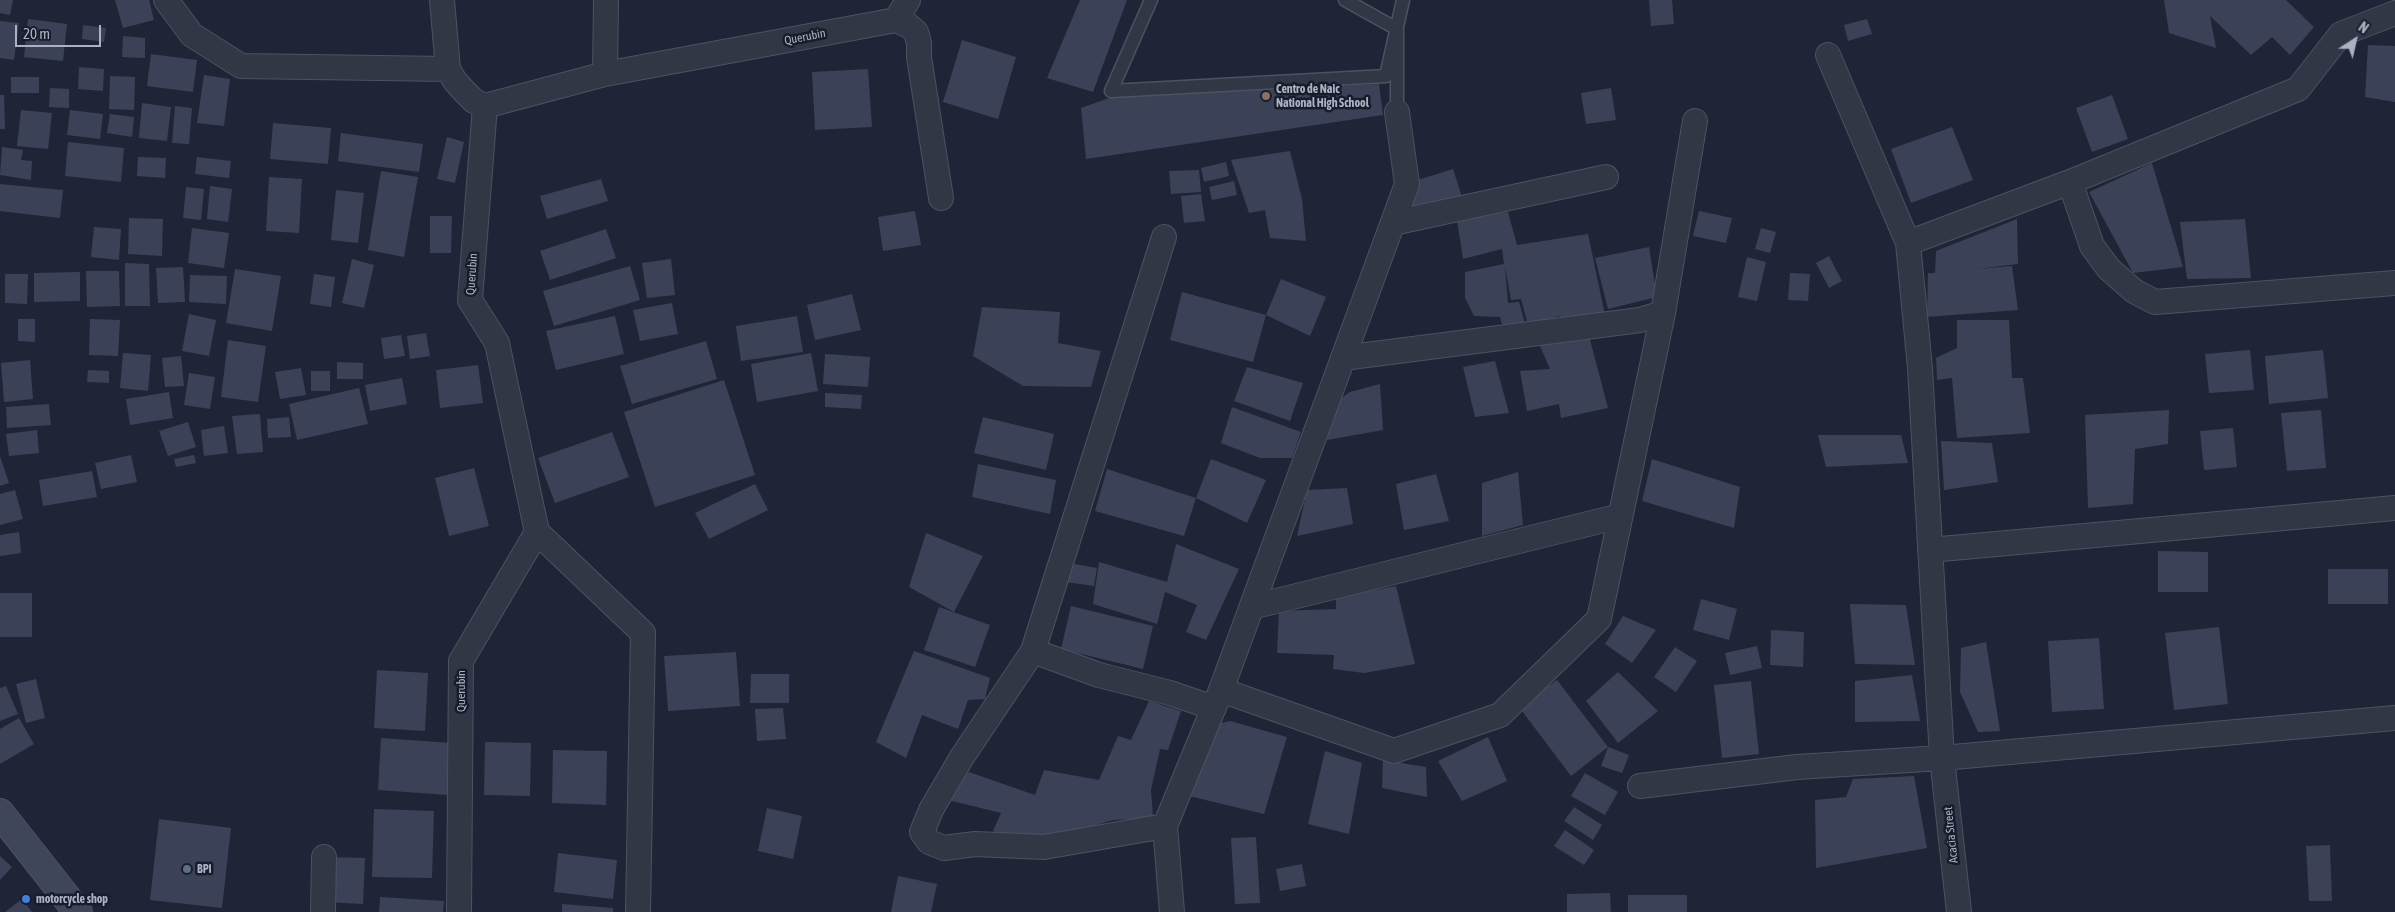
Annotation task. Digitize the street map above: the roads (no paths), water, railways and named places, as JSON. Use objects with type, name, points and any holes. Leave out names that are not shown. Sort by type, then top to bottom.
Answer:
[{"type":"main road","points":[[0,813],[78,912]]},
{"type":"street","points":[[166,0],[192,35],[241,66],[448,69]]},
{"type":"street","points":[[442,0],[448,69],[464,91],[474,101],[485,106]]},
{"type":"street","points":[[605,74],[606,0]]},
{"type":"street","points":[[908,0],[896,20],[909,26],[916,32],[919,43],[919,57],[941,198]]},
{"type":"street","points":[[1908,243],[2070,182],[2298,89],[2341,34],[2395,13]]},
{"type":"street","name":"Querubin","points":[[459,912],[461,661],[537,532],[497,343],[470,300],[485,106],[605,74],[896,20]]},
{"type":"street","name":"Acacia Street","points":[[1828,55],[1908,243],[1920,368],[1942,758],[1959,912]]},
{"type":"street","points":[[1172,912],[1165,826],[1218,699],[1407,184],[1397,112]]},
{"type":"street","points":[[1032,652],[1099,675],[1170,693],[1218,699],[1394,751],[1500,715],[1599,619],[1663,313],[1695,121]]},
{"type":"street","points":[[1393,223],[1606,177]]},
{"type":"street","points":[[2070,182],[2092,246],[2109,269],[2134,291],[2154,302],[2395,283]]},
{"type":"street","points":[[1164,236],[1032,652],[962,757],[930,810],[922,832],[929,842],[944,848],[974,844],[1044,847],[1165,826]]},
{"type":"street","points":[[1344,358],[1640,320],[1663,313]]},
{"type":"street","points":[[1930,550],[2395,508]]},
{"type":"street","points":[[1252,607],[1620,516]]},
{"type":"street","points":[[537,532],[643,633],[638,912]]},
{"type":"street","points":[[1640,786],[1797,767],[1942,758],[2395,718]]},
{"type":"street","points":[[323,912],[324,857]]},
{"type":"lane","points":[[1151,0],[1112,91],[1386,76],[1403,0]]},
{"type":"lane","points":[[1345,0],[1397,29]]},
{"type":"lane","points":[[1397,29],[1397,112]]},
{"type":"place","name":"Centro de Naic National High School","points":[[1266,96]]},
{"type":"place","name":"BPI","points":[[187,869]]},
{"type":"place","name":"motorcycle shop","points":[[26,899]]}]
